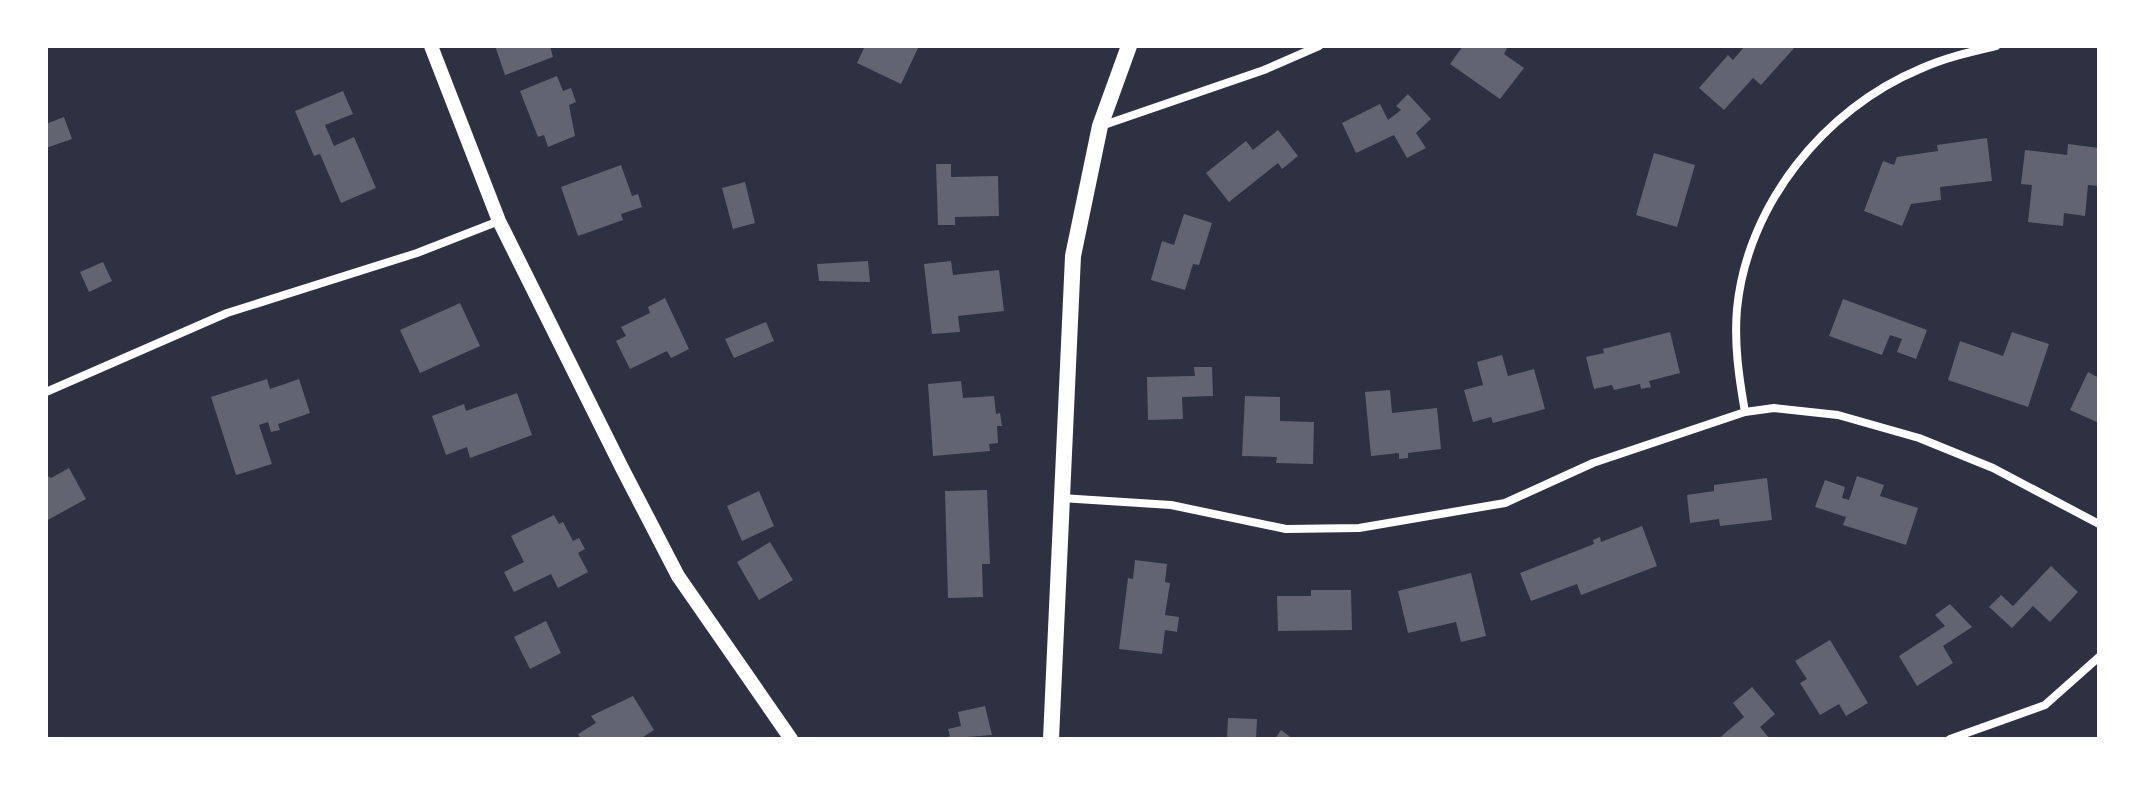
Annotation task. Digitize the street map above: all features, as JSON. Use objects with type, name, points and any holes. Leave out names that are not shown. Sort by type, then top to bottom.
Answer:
[{"type":"main road","points":[[1051,739],[1073,256],[1100,126],[1129,46]]},
{"type":"street","points":[[431,46],[499,221],[678,576],[791,739]]},
{"type":"street","points":[[1100,126],[1264,70],[1319,46]]},
{"type":"street","points":[[1745,412],[1736,339],[1742,276],[1770,204],[1790,172],[1813,143],[1880,92],[1918,69],[1996,46]]},
{"type":"street","points":[[46,392],[227,313],[417,253],[499,221]]},
{"type":"street","points":[[1061,498],[1171,505],[1286,529],[1359,528],[1505,503],[1593,463],[1745,412],[1774,408],[1838,415],[1919,438],[1993,468],[2099,524]]},
{"type":"street","points":[[1950,739],[2045,705],[2099,657]]},
{"type":"building","points":[[495,46],[550,46],[553,57],[505,75]]},
{"type":"building","points":[[865,46],[919,46],[901,84],[857,63]]},
{"type":"building","points":[[1463,46],[1508,46],[1504,54],[1524,68],[1500,99],[1450,64]]},
{"type":"building","points":[[1745,46],[1796,46],[1761,85],[1753,78],[1724,110],[1699,88],[1728,55],[1733,60]]},
{"type":"building","points":[[557,76],[563,91],[571,88],[576,102],[569,105],[575,136],[548,147],[544,135],[538,137],[520,91]]},
{"type":"building","points":[[343,91],[353,114],[325,125],[334,146],[354,137],[376,188],[341,203],[320,154],[314,156],[295,111]]},
{"type":"building","points":[[1408,94],[1431,119],[1416,133],[1426,148],[1407,158],[1394,135],[1356,153],[1342,123],[1380,104],[1388,120],[1401,110],[1396,106]]},
{"type":"building","points":[[64,117],[72,139],[46,148],[46,124]]},
{"type":"building","points":[[1278,130],[1298,156],[1282,169],[1278,163],[1229,202],[1206,173],[1246,141],[1253,150]]},
{"type":"building","points":[[1987,138],[1992,181],[1940,187],[1941,200],[1911,204],[1902,226],[1864,211],[1883,161],[1894,165],[1897,157],[1938,151],[1937,145]]},
{"type":"building","points":[[2068,144],[2099,148],[2099,186],[2088,185],[2085,216],[2064,213],[2063,226],[2028,222],[2032,185],[2021,184],[2025,150],[2067,155]]},
{"type":"building","points":[[1654,153],[1695,165],[1677,227],[1636,215]]},
{"type":"building","points":[[936,164],[951,164],[951,177],[998,176],[999,216],[955,217],[955,225],[938,225]]},
{"type":"building","points":[[621,165],[632,196],[638,194],[642,207],[621,214],[623,220],[578,236],[561,187]]},
{"type":"building","points":[[745,182],[755,223],[733,229],[722,188]]},
{"type":"building","points":[[1184,214],[1212,223],[1199,265],[1193,264],[1185,290],[1151,280],[1162,241],[1174,245]]},
{"type":"building","points":[[868,261],[870,282],[819,281],[817,264]]},
{"type":"building","points":[[951,261],[953,275],[999,270],[1004,311],[958,316],[960,332],[932,334],[924,264]]},
{"type":"building","points":[[103,262],[112,281],[89,292],[80,272]]},
{"type":"building","points":[[665,298],[689,349],[671,358],[667,351],[630,369],[616,341],[626,336],[621,327],[650,313],[648,307]]},
{"type":"building","points":[[1843,299],[1927,330],[1916,359],[1897,352],[1902,339],[1890,335],[1882,355],[1829,336]]},
{"type":"building","points":[[460,303],[480,346],[420,373],[400,330]]},
{"type":"building","points":[[766,322],[774,341],[734,358],[725,339]]},
{"type":"building","points":[[1670,332],[1680,373],[1649,381],[1651,387],[1641,389],[1640,384],[1614,390],[1612,385],[1594,389],[1586,357],[1604,353],[1603,349]]},
{"type":"building","points":[[2012,332],[2049,344],[2028,407],[1948,380],[1960,341],[2003,356]]},
{"type":"building","points":[[1502,355],[1508,376],[1534,369],[1545,409],[1493,423],[1491,417],[1473,422],[1464,390],[1483,385],[1477,362]]},
{"type":"building","points":[[1194,367],[1212,367],[1213,396],[1182,397],[1183,419],[1148,420],[1147,377],[1195,376]]},
{"type":"building","points":[[2088,372],[2099,378],[2099,423],[2070,410]]},
{"type":"building","points":[[267,379],[270,389],[299,379],[310,413],[278,424],[280,430],[271,432],[268,422],[259,425],[272,464],[236,475],[211,397]]},
{"type":"building","points":[[961,381],[963,398],[994,396],[996,414],[1000,413],[1002,426],[997,426],[998,443],[989,444],[990,451],[933,456],[928,384]]},
{"type":"building","points":[[1390,390],[1392,413],[1437,408],[1441,449],[1408,453],[1408,458],[1399,459],[1399,453],[1371,456],[1365,392]]},
{"type":"building","points":[[517,393],[532,435],[470,458],[467,447],[446,455],[432,416],[464,404],[466,411]]},
{"type":"building","points":[[1245,396],[1280,397],[1280,421],[1314,422],[1313,464],[1276,463],[1277,457],[1242,456]]},
{"type":"building","points":[[69,468],[86,499],[46,521],[46,475],[51,478]]},
{"type":"building","points":[[1857,476],[1884,485],[1880,496],[1918,508],[1906,545],[1843,525],[1846,517],[1815,507],[1825,480],[1845,487],[1842,498],[1849,500]]},
{"type":"building","points":[[1767,478],[1772,520],[1720,526],[1719,519],[1690,523],[1687,495],[1714,491],[1714,485]]},
{"type":"building","points":[[987,490],[990,564],[982,564],[983,597],[948,598],[945,491]]},
{"type":"building","points":[[759,491],[774,526],[742,541],[727,506]]},
{"type":"building","points":[[554,515],[559,524],[563,522],[573,541],[579,538],[585,549],[578,553],[588,572],[558,588],[551,574],[514,592],[504,572],[524,562],[511,536]]},
{"type":"building","points":[[1642,526],[1657,566],[1581,595],[1577,584],[1531,601],[1520,573],[1594,544],[1593,540],[1600,537],[1601,542]]},
{"type":"building","points":[[770,542],[793,580],[759,600],[737,562]]},
{"type":"building","points":[[1135,560],[1167,564],[1165,582],[1170,583],[1165,615],[1179,617],[1177,632],[1165,630],[1162,654],[1119,649],[1128,578],[1133,579]]},
{"type":"building","points":[[2051,566],[2078,592],[2050,622],[2033,606],[2012,628],[1989,607],[2001,595],[2013,606]]},
{"type":"building","points":[[1471,573],[1486,636],[1461,642],[1456,622],[1408,633],[1398,591]]},
{"type":"building","points":[[1311,590],[1351,590],[1352,630],[1278,631],[1277,596],[1311,596]]},
{"type":"building","points":[[1950,604],[1972,627],[1943,646],[1953,663],[1917,686],[1899,656],[1945,626],[1935,615]]},
{"type":"building","points":[[546,621],[561,653],[530,669],[514,637]]},
{"type":"building","points":[[1830,640],[1868,703],[1846,716],[1839,704],[1820,715],[1800,683],[1807,679],[1795,661]]},
{"type":"building","points":[[1752,687],[1775,714],[1760,727],[1770,739],[1718,739],[1744,717],[1733,703]]},
{"type":"building","points":[[633,696],[654,730],[640,739],[581,739],[578,734],[596,723],[591,716]]},
{"type":"building","points":[[985,706],[992,735],[944,739],[950,736],[948,729],[961,726],[958,712]]},
{"type":"building","points":[[1228,718],[1257,719],[1256,739],[1227,739]]},
{"type":"building","points":[[1281,730],[1293,739],[1275,739]]}]
